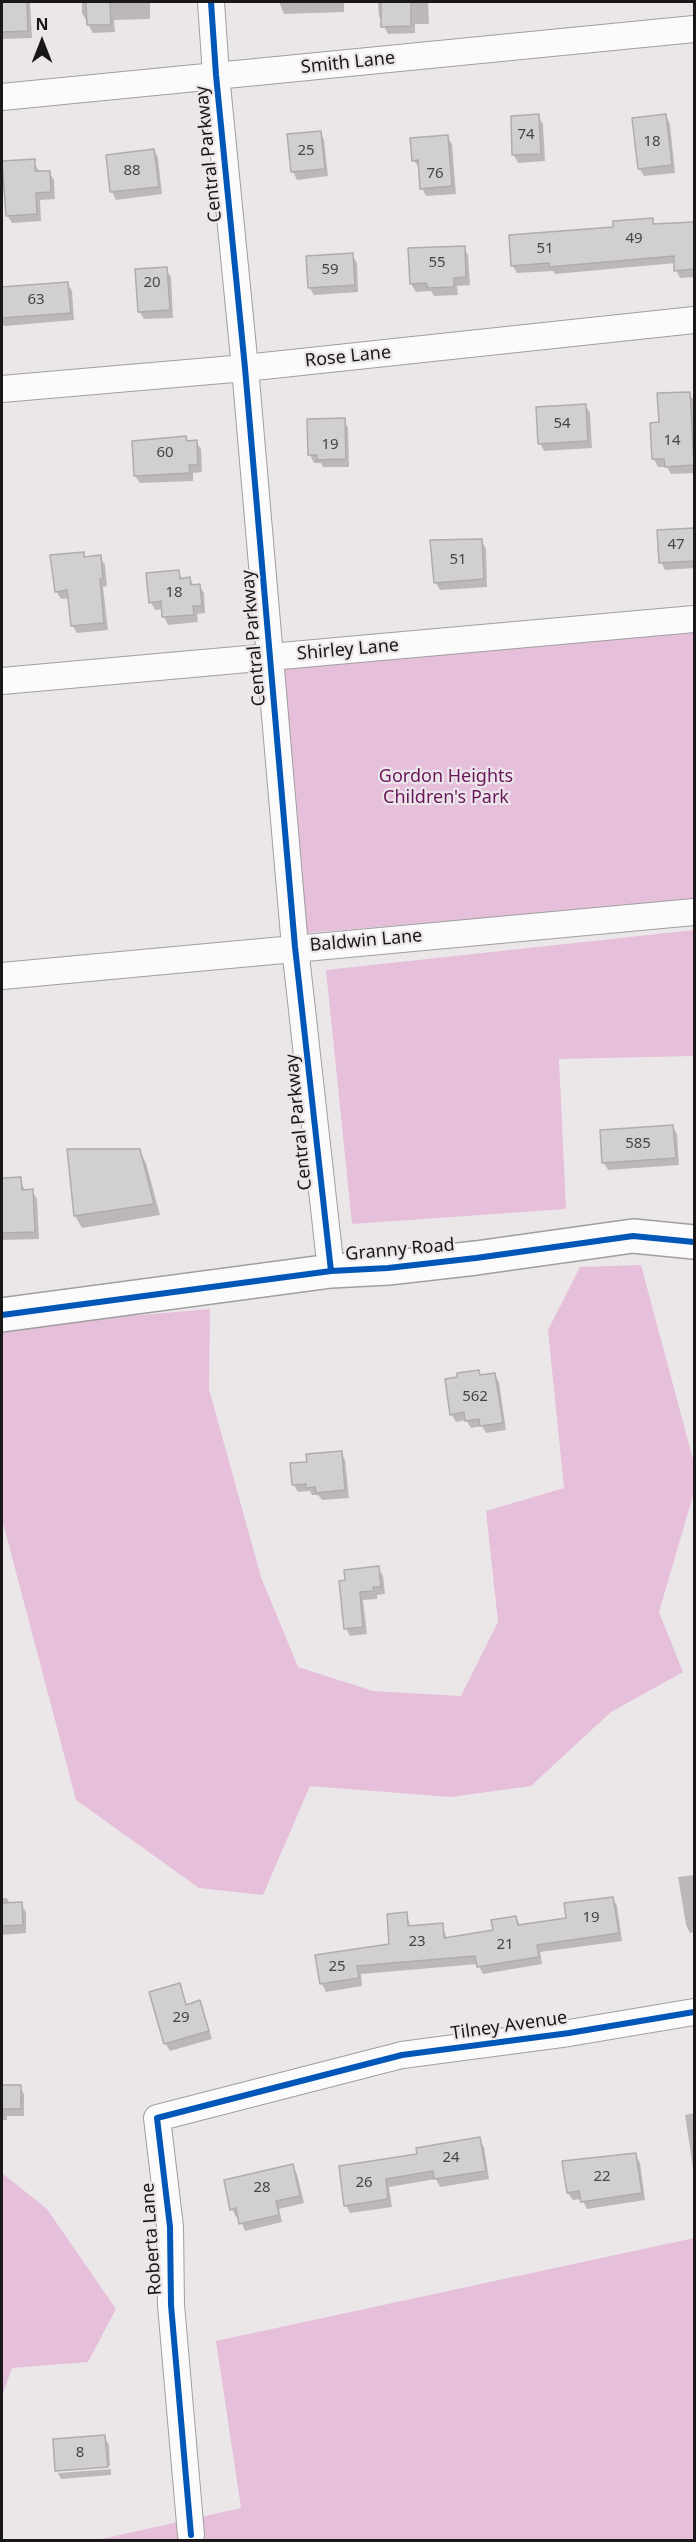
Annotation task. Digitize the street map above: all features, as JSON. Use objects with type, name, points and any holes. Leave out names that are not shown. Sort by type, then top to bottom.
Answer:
[{"type":"street","name":"Central Parkway","points":[[211,2],[295,947],[331,1270]]},
{"type":"street","name":"Smith Lane","points":[[2,96],[694,29]]},
{"type":"street","name":"Rose Lane","points":[[2,389],[245,368],[694,320]]},
{"type":"street","name":"Shirley Lane","points":[[2,681],[694,619]]},
{"type":"street","name":"Baldwin Lane","points":[[2,976],[295,947],[694,912]]},
{"type":"street","name":"Granny Road","points":[[2,1315],[331,1270],[388,1268],[633,1236],[694,1242]]},
{"type":"street","name":"Tilney Avenue","points":[[329,2075],[402,2055],[569,2033],[694,2012]]},
{"type":"street","name":"Roberta Lane","points":[[191,2535],[171,2305],[170,2227],[157,2118],[329,2075]]},
{"type":"green space","name":"Gordon Heights Children's Park","points":[[694,633],[694,900],[306,933],[283,666]]},
{"type":"green space","points":[[694,930],[694,1056],[559,1059],[566,1209],[352,1224],[326,970]]},
{"type":"green space","points":[[641,1265],[694,1463],[694,1492],[659,1612],[683,1672],[611,1712],[531,1786],[451,1797],[310,1786],[263,1895],[199,1888],[76,1800],[2,1519],[2,1327],[210,1309],[209,1389],[261,1577],[298,1667],[373,1691],[461,1696],[498,1622],[486,1511],[564,1488],[548,1330],[580,1267]]},
{"type":"green space","points":[[2,2173],[47,2209],[116,2309],[88,2362],[12,2368],[2,2396]]},
{"type":"green space","points":[[694,2238],[694,2540],[97,2540],[241,2508],[216,2341]]},
{"type":"building","points":[[2,2],[27,2],[28,31],[2,32]]},
{"type":"building","points":[[86,2],[110,2],[111,25],[87,25]]},
{"type":"building","points":[[381,2],[411,2],[411,26],[381,27]]},
{"type":"building","points":[[539,114],[541,154],[512,155],[511,116]]},
{"type":"building","points":[[666,114],[672,165],[638,169],[632,118]]},
{"type":"building","points":[[321,131],[325,169],[291,172],[287,134]]},
{"type":"building","points":[[448,135],[452,186],[420,189],[418,160],[412,161],[410,138]]},
{"type":"building","points":[[154,149],[159,187],[110,192],[106,155]]},
{"type":"building","points":[[35,159],[35,171],[50,171],[51,192],[36,193],[37,214],[6,216],[2,161]]},
{"type":"building","points":[[653,218],[653,224],[694,222],[694,269],[674,271],[674,256],[549,267],[549,263],[511,266],[509,235],[613,227],[613,221]]},
{"type":"building","points":[[465,246],[466,277],[454,278],[454,287],[428,288],[426,283],[410,284],[408,248]]},
{"type":"building","points":[[353,253],[355,285],[308,288],[306,256]]},
{"type":"building","points":[[167,267],[170,310],[138,312],[135,269]]},
{"type":"building","points":[[68,282],[71,313],[2,318],[2,287]]},
{"type":"building","points":[[690,392],[694,465],[665,467],[664,459],[652,459],[650,423],[659,422],[657,393]]},
{"type":"building","points":[[586,404],[588,441],[538,444],[536,407]]},
{"type":"building","points":[[345,418],[346,459],[317,460],[317,455],[308,455],[307,419]]},
{"type":"building","points":[[186,436],[187,441],[197,440],[198,465],[189,465],[190,473],[134,476],[132,441]]},
{"type":"building","points":[[694,528],[694,561],[659,563],[657,530]]},
{"type":"building","points":[[482,539],[484,579],[434,583],[430,540]]},
{"type":"building","points":[[84,552],[84,557],[101,555],[103,579],[100,579],[104,623],[71,626],[67,590],[55,592],[50,555]]},
{"type":"building","points":[[179,570],[180,579],[190,577],[191,585],[200,584],[202,606],[193,606],[194,615],[162,617],[161,601],[149,603],[146,573]]},
{"type":"building","points":[[673,1125],[676,1158],[602,1163],[600,1130]]},
{"type":"building","points":[[67,1149],[140,1149],[154,1204],[74,1216]]},
{"type":"building","points":[[21,1177],[22,1190],[33,1189],[35,1232],[2,1233],[2,1178]]},
{"type":"building","points":[[479,1370],[480,1375],[495,1373],[503,1423],[480,1426],[479,1419],[465,1421],[464,1412],[450,1415],[445,1379],[457,1377],[457,1373]]},
{"type":"building","points":[[342,1451],[345,1490],[316,1493],[315,1487],[306,1488],[306,1484],[292,1485],[290,1463],[307,1462],[306,1454]]},
{"type":"building","points":[[379,1566],[381,1587],[373,1587],[374,1591],[360,1592],[363,1627],[344,1629],[339,1581],[345,1580],[344,1570]]},
{"type":"building","points":[[613,1897],[619,1933],[537,1945],[539,1957],[477,1967],[475,1956],[357,1966],[359,1978],[320,1984],[315,1955],[389,1944],[387,1914],[407,1912],[408,1926],[443,1923],[444,1938],[493,1930],[491,1920],[516,1916],[518,1925],[566,1918],[564,1903]]},
{"type":"building","points":[[22,1902],[23,1925],[2,1926],[2,1903]]},
{"type":"building","points":[[180,1983],[186,2005],[200,2000],[209,2031],[164,2044],[149,1992]]},
{"type":"building","points":[[2,2085],[21,2085],[21,2109],[2,2109]]},
{"type":"building","points":[[480,2137],[486,2171],[434,2179],[433,2171],[386,2179],[388,2199],[344,2206],[339,2166],[417,2154],[416,2148]]},
{"type":"building","points":[[636,2153],[642,2193],[581,2202],[579,2191],[567,2193],[562,2161]]},
{"type":"building","points":[[293,2164],[300,2196],[276,2201],[279,2215],[239,2224],[236,2208],[230,2210],[224,2180]]},
{"type":"building","points":[[105,2435],[108,2467],[55,2471],[53,2439]]},
{"type":"cycle path","points":[[211,2],[295,947],[331,1271]]},
{"type":"cycle path","points":[[2,1315],[331,1271],[388,1268],[476,1258],[633,1236],[694,1242]]},
{"type":"cycle path","points":[[191,2535],[171,2305],[170,2227],[157,2118],[402,2055],[569,2033],[694,2012]]}]
